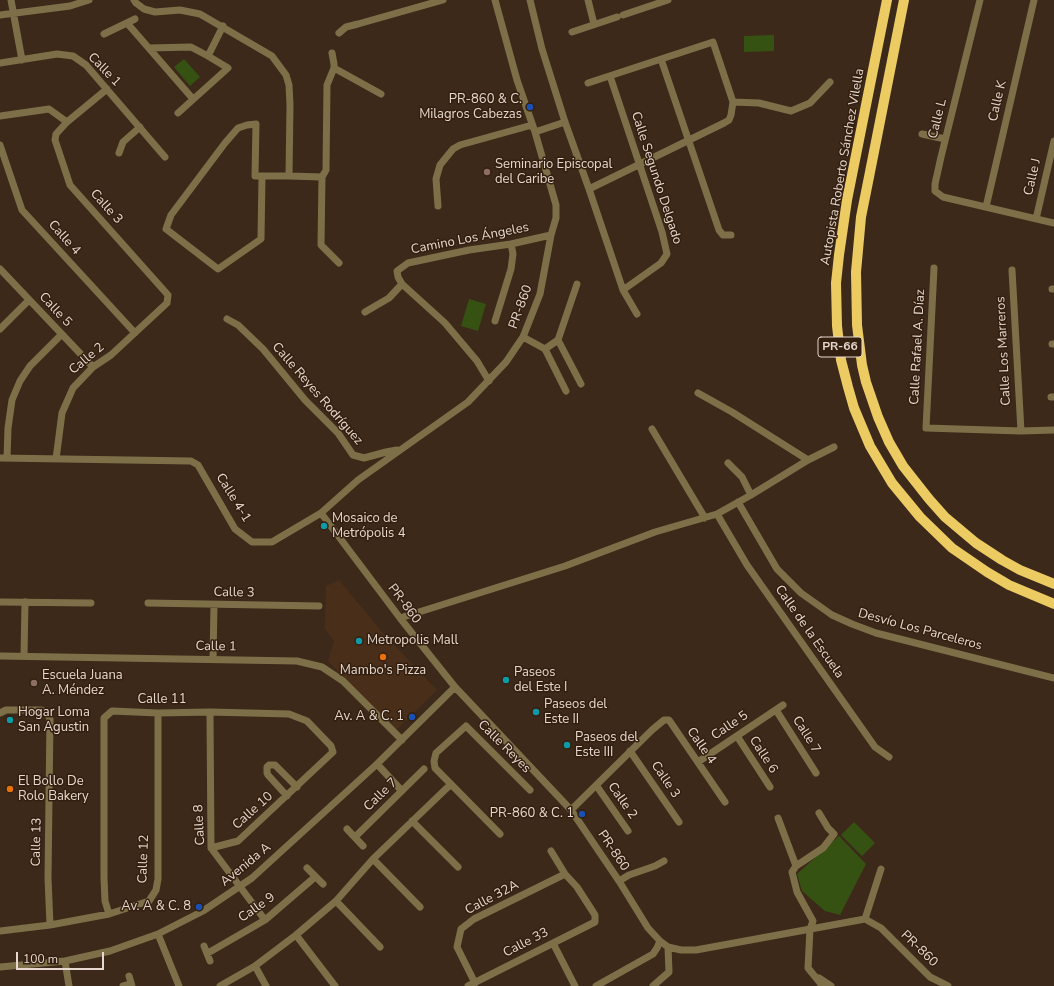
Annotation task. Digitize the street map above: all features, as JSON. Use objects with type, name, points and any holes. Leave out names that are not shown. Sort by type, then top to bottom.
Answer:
[{"type":"highway","name":"Autopista Roberto Sánchez Vilella","points":[[887,0],[848,193],[836,283],[837,326],[848,387],[854,408],[870,446],[892,483],[920,518],[952,548],[986,572],[1009,585],[1054,604]]},
{"type":"highway","name":"Autopista Roberto Sánchez Vilella","points":[[904,0],[861,217],[856,272],[857,325],[862,365],[866,382],[878,417],[889,442],[903,466],[929,499],[945,516],[976,543],[1002,560],[1052,583]]},
{"type":"street","points":[[11,0],[22,60]]},
{"type":"street","points":[[0,15],[70,6],[89,0]]},
{"type":"street","points":[[134,0],[144,9],[155,12],[180,10],[200,14],[223,26],[272,56],[286,75],[289,85],[289,176]]},
{"type":"street","points":[[339,33],[346,27],[443,0]]},
{"type":"street","name":"PR-860","points":[[495,0],[517,80],[534,129],[556,205],[556,218],[551,235],[540,294],[524,336],[506,362],[489,381],[468,402],[358,480],[321,513],[400,618],[455,687],[571,810],[619,881],[648,928],[660,941],[668,947],[681,950],[696,950],[865,919],[881,928],[930,977],[948,986]]},
{"type":"street","points":[[530,0],[542,49],[565,122],[589,189],[622,290],[637,314]]},
{"type":"street","points":[[588,0],[594,24]]},
{"type":"street","points":[[572,32],[620,16],[644,4],[668,0]]},
{"type":"street","name":"Calle L","points":[[980,0],[935,184],[935,191],[943,197],[986,207]]},
{"type":"street","name":"Calle K","points":[[986,207],[1034,0]]},
{"type":"street","points":[[104,34],[135,19]]},
{"type":"street","points":[[127,23],[194,99]]},
{"type":"street","points":[[208,56],[223,26]]},
{"type":"street","points":[[588,83],[713,42],[733,102],[729,120],[589,189]]},
{"type":"street","points":[[149,48],[192,47],[228,68],[178,113]]},
{"type":"street","points":[[332,53],[334,68],[327,86],[326,170],[322,177],[321,245],[339,263]]},
{"type":"street","name":"Calle 1","points":[[0,63],[58,54],[73,56],[86,65],[165,157]]},
{"type":"street","points":[[661,60],[719,230],[723,236],[731,235]]},
{"type":"street","points":[[334,68],[381,94]]},
{"type":"street","name":"Calle Segundo Delgado","points":[[610,76],[667,254],[661,263],[622,290]]},
{"type":"street","points":[[733,102],[759,103],[791,111],[810,103],[830,82]]},
{"type":"street","points":[[0,116],[49,109],[67,122],[107,89]]},
{"type":"street","name":"Calle 3","points":[[67,122],[56,134],[55,140],[70,185],[168,295],[168,297]]},
{"type":"street","points":[[438,206],[436,179],[440,166],[453,149],[460,145],[565,122]]},
{"type":"street","points":[[262,176],[261,239],[218,269],[166,229],[171,215],[238,128],[256,124],[255,176],[262,176],[289,176],[322,177]]},
{"type":"street","points":[[119,153],[123,142],[140,127]]},
{"type":"street","points":[[922,134],[946,139]]},
{"type":"street","name":"Calle J","points":[[1036,219],[1054,141]]},
{"type":"street","name":"Calle 4","points":[[0,145],[22,210],[135,333]]},
{"type":"street","points":[[986,207],[1054,223]]},
{"type":"street","name":"Camino Los Ángeles","points":[[402,284],[398,277],[397,271],[408,263],[551,235]]},
{"type":"street","points":[[495,321],[511,269],[513,254],[511,244]]},
{"type":"street","name":"Calle Rafael A. Díaz","points":[[934,268],[926,428],[1020,431]]},
{"type":"street","name":"Calle 5","points":[[0,269],[93,367]]},
{"type":"street","name":"Calle Los Marreros","points":[[1012,270],[1020,431]]},
{"type":"street","points":[[365,312],[389,298],[402,284],[445,323],[477,362],[489,381]]},
{"type":"street","points":[[545,349],[558,340],[577,284]]},
{"type":"street","name":"Calle 2","points":[[56,459],[62,413],[73,388],[93,367],[111,355],[167,303],[168,297]]},
{"type":"street","points":[[0,329],[29,300]]},
{"type":"street","name":"Calle Reyes Rodríguez","points":[[227,319],[238,326],[263,349],[305,400],[338,433],[353,455],[364,458],[399,450]]},
{"type":"street","points":[[56,459],[4,458],[12,400],[20,381],[30,366],[62,335]]},
{"type":"street","points":[[524,336],[545,349],[566,391]]},
{"type":"street","points":[[558,340],[581,384]]},
{"type":"street","points":[[698,393],[732,412],[808,460]]},
{"type":"street","points":[[652,429],[704,518]]},
{"type":"street","points":[[1020,431],[1054,430]]},
{"type":"street","points":[[400,618],[565,566],[655,532],[717,514],[808,460],[834,447]]},
{"type":"street","name":"Calle 4-1","points":[[56,459],[191,461],[198,464],[235,529],[252,542],[272,542],[321,513]]},
{"type":"street","points":[[728,462],[742,477],[751,495]]},
{"type":"street","name":"Desvío Los Parceleros","points":[[738,502],[777,568],[801,593],[832,615],[876,633],[1054,678]]},
{"type":"street","name":"Calle de la Escuela","points":[[717,514],[747,565],[875,747],[889,757]]},
{"type":"street","points":[[0,602],[91,603]]},
{"type":"street","points":[[24,656],[25,602]]},
{"type":"street","name":"Calle 3","points":[[148,603],[319,606]]},
{"type":"street","points":[[213,660],[214,605]]},
{"type":"street","name":"Calle 1","points":[[0,656],[297,661],[322,667],[343,681],[402,740]]},
{"type":"street","name":"Avenida A","points":[[0,968],[65,961],[110,951],[158,934],[203,911],[252,878],[377,764],[455,687]]},
{"type":"street","name":"Calle 5","points":[[698,762],[783,705]]},
{"type":"street","name":"Calle 13","points":[[0,714],[6,710],[41,710],[48,713],[50,719],[48,870],[50,925]]},
{"type":"street","name":"Calle 7","points":[[776,710],[816,773]]},
{"type":"street","name":"Calle 11","points":[[109,914],[105,901],[104,878],[104,718],[112,712],[289,714],[307,721],[331,746],[332,749]]},
{"type":"street","name":"Calle 8","points":[[210,712],[211,848],[265,920]]},
{"type":"street","name":"Calle 12","points":[[0,931],[50,925],[109,914],[148,901],[156,890],[158,879],[158,713]]},
{"type":"street","name":"Calle 4","points":[[630,751],[664,720],[669,720],[725,802]]},
{"type":"street","name":"Calle Reyes","points":[[451,784],[435,768],[434,761],[436,752],[466,726],[530,790]]},
{"type":"street","name":"Calle 6","points":[[737,736],[770,787]]},
{"type":"street","name":"Calle 10","points":[[211,848],[238,841],[333,752],[332,749]]},
{"type":"street","points":[[571,810],[630,751]]},
{"type":"street","name":"Calle 3","points":[[630,751],[679,822]]},
{"type":"street","points":[[377,764],[402,791]]},
{"type":"street","name":"Calle 10","points":[[287,796],[266,773],[269,765],[275,765],[297,786]]},
{"type":"street","name":"Calle 7","points":[[355,837],[424,769]]},
{"type":"street","points":[[222,985],[255,966],[296,935],[336,900],[373,859],[451,784],[500,834]]},
{"type":"street","name":"Calle 2","points":[[596,785],[628,831]]},
{"type":"street","points":[[819,813],[828,828],[834,834],[823,848],[796,866],[792,872],[797,892],[813,921],[810,930],[808,968],[821,986]]},
{"type":"street","points":[[778,818],[796,866]]},
{"type":"street","points":[[412,821],[458,867]]},
{"type":"street","points":[[347,829],[363,846]]},
{"type":"street","points":[[551,851],[565,874]]},
{"type":"street","points":[[373,859],[420,907]]},
{"type":"street","points":[[619,881],[629,875],[655,866],[664,861]]},
{"type":"street","points":[[307,868],[323,884]]},
{"type":"street","points":[[865,919],[881,869]]},
{"type":"street","name":"Calle 33","points":[[472,984],[595,922],[595,915],[577,887],[565,874]]},
{"type":"street","name":"Calle 32A","points":[[472,984],[458,947],[461,929],[474,919],[565,874]]},
{"type":"street","name":"Calle 9","points":[[204,946],[209,957],[265,920],[315,877]]},
{"type":"street","points":[[336,900],[380,947]]},
{"type":"street","points":[[158,934],[179,986]]},
{"type":"street","points":[[296,935],[335,986]]},
{"type":"street","points":[[596,986],[653,954],[660,941]]},
{"type":"street","points":[[553,943],[575,986]]},
{"type":"street","points":[[653,986],[669,972],[668,947]]},
{"type":"street","points":[[65,961],[69,986]]},
{"type":"street","points":[[255,966],[266,986]]},
{"type":"street","points":[[814,975],[830,986]]},
{"type":"street","points":[[123,986],[132,985],[129,976]]},
{"type":"shaded area","points":[[339,580],[383,633],[437,690],[394,732],[328,661],[334,641],[325,629],[326,586]]},
{"type":"green space","points":[[774,35],[774,51],[744,52],[744,36]]},
{"type":"green space","points":[[184,59],[200,77],[190,86],[174,67]]},
{"type":"green space","points":[[469,299],[486,304],[478,331],[461,326]]},
{"type":"green space","points":[[854,822],[875,843],[862,856],[841,835]]},
{"type":"green space","points":[[839,836],[866,864],[840,915],[825,911],[802,891],[797,874]]},
{"type":"place","name":"PR-860 & C. Milagros Cabezas","points":[[530,107]]},
{"type":"place","name":"Seminario Episcopal del Caribe","points":[[487,172]]},
{"type":"place","name":"Mosaico de Metrópolis 4","points":[[324,526]]},
{"type":"place","name":"Metropolis Mall","points":[[359,641]]},
{"type":"place","name":"Mambo's Pizza","points":[[383,657]]},
{"type":"place","name":"Paseos del Este I","points":[[506,680]]},
{"type":"place","name":"Escuela Juana A. Méndez","points":[[34,683]]},
{"type":"place","name":"Paseos del Este II","points":[[536,712]]},
{"type":"place","name":"Av. A & C. 1","points":[[412,717]]},
{"type":"place","name":"Hogar Loma San Agustin","points":[[10,720]]},
{"type":"place","name":"Paseos del Este III","points":[[567,745]]},
{"type":"place","name":"El Bollo De Rolo Bakery","points":[[10,789]]},
{"type":"place","name":"PR-860 & C. 1","points":[[582,814]]},
{"type":"place","name":"Av. A & C. 8","points":[[199,907]]}]
